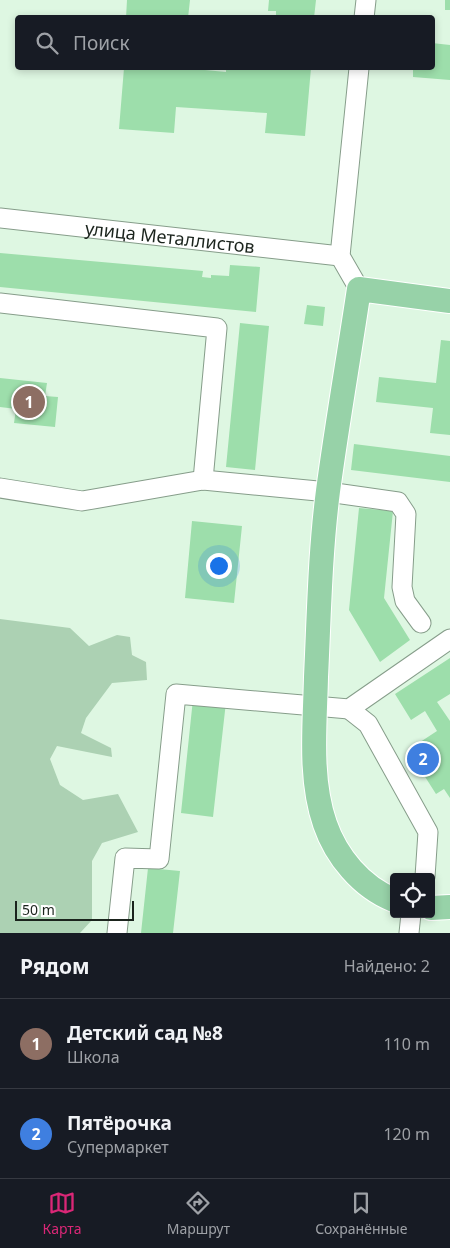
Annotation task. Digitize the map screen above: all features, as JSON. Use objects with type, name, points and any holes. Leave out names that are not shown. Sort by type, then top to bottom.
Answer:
[{"type":"main road","points":[[390,898],[372,889],[353,872],[337,850],[325,823],[316,785],[315,706],[319,604],[328,492],[359,289],[450,301]]},
{"type":"main road","points":[[435,908],[450,907]]},
{"type":"street","points":[[364,15],[366,0]]},
{"type":"street","points":[[359,70],[340,256],[359,289]]},
{"type":"street","name":"улица Металлистов","points":[[0,218],[340,256]]},
{"type":"street","points":[[0,304],[218,328],[202,480]]},
{"type":"street","points":[[0,488],[82,501],[202,480],[328,492],[398,502],[406,514],[402,587],[406,601],[421,623]]},
{"type":"street","points":[[350,709],[450,639]]},
{"type":"street","points":[[117,933],[125,858],[159,859],[176,694],[350,709],[368,724],[428,832],[425,873]]},
{"type":"street","points":[[409,933],[411,918]]},
{"type":"green space","points":[[0,619],[70,628],[89,646],[117,635],[130,637],[132,655],[146,662],[147,680],[112,683],[86,718],[81,733],[111,748],[112,757],[57,746],[50,759],[60,785],[83,800],[118,794],[138,832],[102,843],[92,861],[92,920],[80,933],[0,933]]},
{"type":"building","points":[[127,0],[190,0],[188,15],[126,15]]},
{"type":"building","points":[[269,0],[316,0],[314,15],[276,15],[276,11],[268,11]]},
{"type":"building","points":[[445,0],[450,0],[450,10],[445,10]]},
{"type":"building","points":[[435,43],[450,45],[450,80],[413,77],[413,70],[435,70]]},
{"type":"building","points":[[124,70],[205,70],[226,72],[226,70],[311,70],[305,136],[265,133],[267,113],[176,107],[174,133],[119,129]]},
{"type":"building","points":[[0,253],[203,271],[202,277],[211,278],[211,275],[229,276],[230,265],[260,267],[256,312],[0,287]]},
{"type":"building","points":[[307,305],[325,307],[323,326],[304,324]]},
{"type":"building","points":[[240,323],[269,326],[255,470],[226,467]]},
{"type":"building","points":[[441,340],[450,341],[450,435],[430,433],[433,408],[376,402],[379,377],[436,383]]},
{"type":"building","points":[[0,378],[47,383],[45,396],[58,397],[55,427],[14,423],[16,409],[0,407]]},
{"type":"building","points":[[354,444],[450,456],[450,482],[351,470]]},
{"type":"building","points":[[359,508],[393,511],[384,598],[410,640],[380,662],[349,610]]},
{"type":"building","points":[[192,521],[242,526],[234,603],[185,598]]},
{"type":"building","points":[[450,658],[450,694],[437,702],[450,721],[450,798],[444,789],[436,794],[408,750],[437,731],[425,711],[411,720],[395,694]]},
{"type":"building","points":[[193,699],[226,702],[213,817],[181,813]]},
{"type":"building","points":[[148,868],[180,871],[173,933],[141,933]]},
{"type":"place","name":"Детский сад №8","points":[[29,402]]},
{"type":"place","name":"Пятёрочка","points":[[423,759]]}]
